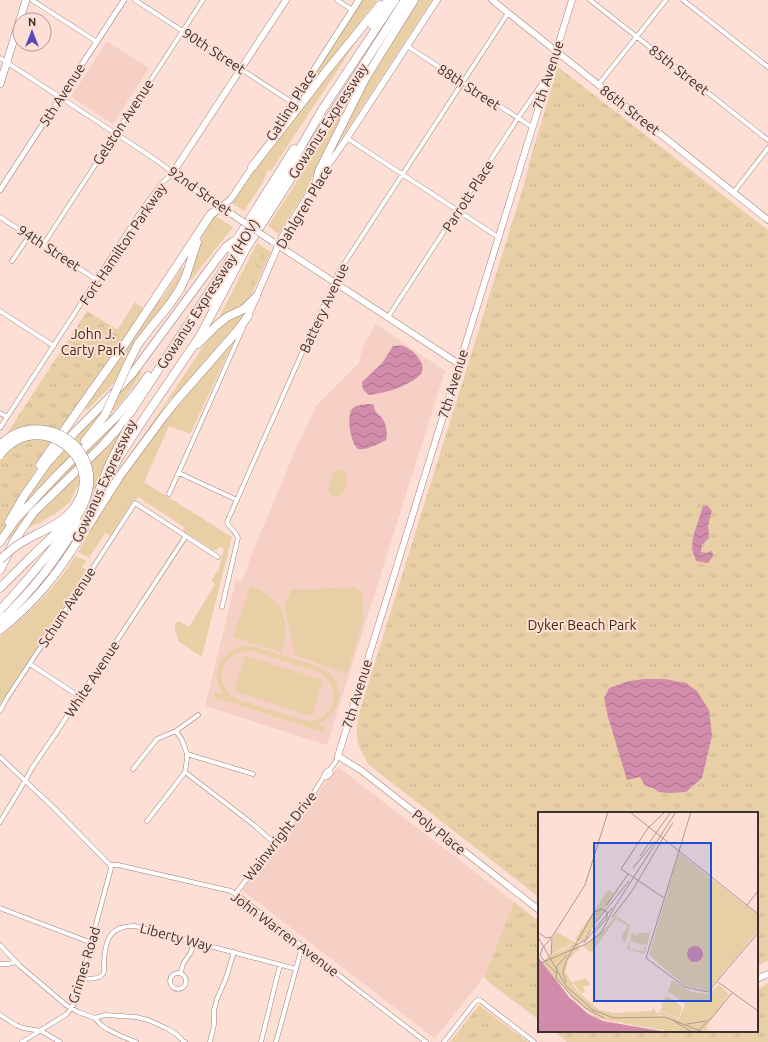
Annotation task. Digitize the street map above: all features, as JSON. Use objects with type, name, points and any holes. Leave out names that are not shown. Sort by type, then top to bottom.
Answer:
[{"type":"highway","points":[[252,167],[328,69],[385,0]]},
{"type":"highway","name":"Gowanus Expressway","points":[[0,542],[15,520],[62,470],[116,417],[158,361],[388,0]]},
{"type":"highway","name":"Gowanus Expressway (HOV)","points":[[0,570],[14,541],[33,513],[103,446],[119,427],[143,393],[275,191],[322,110],[395,0]]},
{"type":"highway","name":"Gowanus Expressway","points":[[0,630],[44,589],[78,542],[109,465],[128,427],[190,329],[250,242],[405,0]]},
{"type":"highway","points":[[317,181],[319,171],[365,78],[414,0]]},
{"type":"highway","points":[[24,496],[43,460],[123,348],[211,214],[221,207]]},
{"type":"highway","points":[[62,470],[92,434],[105,415],[138,344],[180,289],[186,276],[200,232]]},
{"type":"highway","name":"Gowanus Expressway","points":[[0,537],[24,496],[47,464],[76,431],[132,374],[226,247],[237,239]]},
{"type":"highway","name":"Gowanus Expressway","points":[[111,472],[134,433],[200,336],[250,242]]},
{"type":"highway","points":[[181,365],[216,326],[227,317],[244,309],[256,297]]},
{"type":"highway","points":[[78,542],[119,477],[176,401],[238,330],[248,316]]},
{"type":"highway","points":[[0,442],[13,432],[27,428],[46,427],[60,431],[72,439],[83,451],[90,467],[92,482],[89,498],[84,510],[58,556],[13,610],[0,620]]},
{"type":"highway","points":[[0,445],[18,433],[28,430],[41,429],[55,432],[71,441],[81,453],[88,468],[89,483],[88,492],[84,502],[72,522],[39,566],[0,610]]},
{"type":"highway","points":[[0,451],[10,441],[24,434],[51,434],[63,440],[80,457],[84,468],[86,482],[83,498],[74,512],[52,538],[0,588]]},
{"type":"highway","points":[[0,455],[11,444],[21,438],[36,435],[51,437],[61,442],[74,454],[82,469],[83,481],[83,488],[80,497],[71,511],[62,519],[17,546],[0,560]]},
{"type":"main road","points":[[0,84],[26,0]]},
{"type":"main road","name":"Fort Hamilton Parkway","points":[[172,174],[286,0]]},
{"type":"main road","name":"Gatling Place","points":[[221,207],[231,199],[359,0]]},
{"type":"main road","name":"Dahlgren Place","points":[[248,316],[276,244],[437,0]]},
{"type":"main road","name":"86th Street","points":[[492,0],[768,220]]},
{"type":"main road","name":"7th Avenue","points":[[338,756],[572,0]]},
{"type":"main road","name":"92nd Street","points":[[172,174],[460,364]]},
{"type":"main road","name":"Poly Place","points":[[338,756],[362,771],[538,909]]},
{"type":"main road","points":[[758,979],[768,974]]},
{"type":"street","points":[[32,0],[97,42]]},
{"type":"street","name":"5th Avenue","points":[[0,190],[124,0]]},
{"type":"street","name":"90th Street","points":[[135,0],[293,102]]},
{"type":"street","name":"Gelston Avenue","points":[[43,245],[203,0]]},
{"type":"street","points":[[337,0],[352,10]]},
{"type":"street","name":"85th Street","points":[[590,0],[768,140]]},
{"type":"street","points":[[598,85],[666,0]]},
{"type":"street","points":[[683,0],[768,67]]},
{"type":"street","name":"Battery Avenue","points":[[222,607],[238,538],[237,534],[228,525],[228,522],[338,273],[508,13]]},
{"type":"street","name":"88th Street","points":[[407,46],[532,127]]},
{"type":"street","name":"92nd Street","points":[[0,58],[116,133],[167,168],[172,174]]},
{"type":"street","name":"Parrott Place","points":[[388,317],[548,74]]},
{"type":"street","points":[[347,138],[498,237]]},
{"type":"street","points":[[734,192],[768,148]]},
{"type":"street","name":"Fort Hamilton Parkway","points":[[0,428],[143,208],[162,183],[172,174]]},
{"type":"street","name":"94th Street","points":[[0,217],[97,280]]},
{"type":"street","points":[[12,261],[29,236]]},
{"type":"street","points":[[0,311],[54,346]]},
{"type":"street","name":"Dahlgren Place","points":[[169,494],[248,316]]},
{"type":"street","points":[[0,413],[7,417]]},
{"type":"street","points":[[179,473],[238,500]]},
{"type":"street","name":"Schum Avenue","points":[[0,711],[135,502],[186,536]]},
{"type":"street","points":[[186,536],[218,557]]},
{"type":"street","name":"White Avenue","points":[[0,822],[30,770],[186,536]]},
{"type":"street","points":[[30,664],[80,697]]},
{"type":"street","points":[[133,769],[157,739],[176,731],[198,715]]},
{"type":"street","points":[[146,821],[185,772],[187,754],[182,740],[176,731]]},
{"type":"street","points":[[187,754],[254,774]]},
{"type":"street","name":"7th Avenue","points":[[331,768],[338,756]]},
{"type":"street","points":[[0,757],[110,865]]},
{"type":"street","name":"Wainwright Drive","points":[[236,894],[311,797],[327,770],[331,768]]},
{"type":"street","points":[[185,772],[254,825],[274,843]]},
{"type":"street","name":"John Warren Avenue","points":[[110,865],[118,865],[231,891],[426,1042]]},
{"type":"street","name":"Grimes Road","points":[[22,1042],[67,1014],[75,1002],[92,943],[111,868],[110,865]]},
{"type":"street","points":[[0,908],[92,943]]},
{"type":"street","name":"Liberty Way","points":[[82,978],[97,978],[102,975],[104,972],[105,950],[108,939],[116,931],[129,926],[134,926],[296,969]]},
{"type":"street","points":[[180,972],[183,964],[191,952],[194,942]]},
{"type":"street","points":[[0,945],[16,962],[71,1009],[95,1018],[107,1029],[136,1042]]},
{"type":"street","points":[[276,1042],[302,947]]},
{"type":"street","points":[[210,1042],[214,1026],[214,1010],[234,952]]},
{"type":"street","points":[[0,964],[16,962]]},
{"type":"street","points":[[261,1042],[280,965]]},
{"type":"street","points":[[180,972],[185,975],[186,978],[186,983],[181,989],[175,988],[171,985],[170,979],[175,973],[180,972]]},
{"type":"street","points":[[444,1042],[478,1000],[534,1042]]},
{"type":"street","points":[[0,1015],[23,1028],[41,1030],[60,1042]]},
{"type":"street","points":[[95,1018],[105,1015],[127,1015],[148,1020],[176,1034],[183,1042]]},
{"type":"shaded area","points":[[107,41],[149,68],[113,124],[71,97]]},
{"type":"shaded area","points":[[376,324],[445,371],[327,745],[205,706],[236,580],[242,582],[252,553],[298,444],[316,406],[359,363],[363,346]]},
{"type":"shaded area","points":[[338,767],[514,902],[484,977],[434,1038],[242,890]]},
{"type":"green space","points":[[362,0],[377,0],[319,75],[296,101]]},
{"type":"green space","points":[[417,0],[432,0],[336,147],[334,146],[364,85]]},
{"type":"green space","points":[[360,36],[271,171],[268,169],[263,182],[244,211],[232,203],[275,141]]},
{"type":"green space","name":"Dyker Beach Park","points":[[558,67],[768,230],[768,960],[758,966],[758,812],[538,812],[538,896],[369,765],[357,739],[357,727],[360,710],[523,188]]},
{"type":"green space","points":[[341,111],[344,114],[306,190],[279,234],[268,226]]},
{"type":"green space","points":[[214,215],[233,227],[191,280],[188,279],[203,235]]},
{"type":"green space","points":[[257,243],[271,252],[250,298],[245,305],[218,320]]},
{"type":"green space","points":[[259,250],[264,253],[264,263],[257,279],[247,292],[247,288],[259,259],[257,253]]},
{"type":"green space","points":[[183,268],[178,283],[167,301],[133,345],[116,381],[87,410],[85,408],[159,300],[161,300]]},
{"type":"green space","points":[[135,302],[145,309],[30,477],[36,484],[59,452],[138,370],[142,372],[125,398],[108,417],[124,426],[105,490],[77,487],[70,502],[58,512],[17,533],[0,544],[0,518]]},
{"type":"green space","name":"John J. Carty Park","points":[[87,311],[126,335],[60,428],[0,531],[0,444]]},
{"type":"green space","points":[[248,311],[239,326],[179,394],[170,399],[158,418],[124,463],[201,350],[216,331],[227,322]]},
{"type":"green space","points":[[234,341],[190,434],[169,426],[144,482],[232,537],[202,656],[178,641],[177,634],[175,633],[175,624],[178,621],[189,627],[215,584],[212,580],[219,569],[224,548],[219,547],[216,550],[213,550],[183,531],[184,527],[146,502],[144,505],[143,504],[145,501],[139,497],[136,500],[134,499],[110,536],[105,533],[89,558],[78,552],[101,507],[111,492],[178,404],[196,385],[228,345]]},
{"type":"green space","points":[[340,469],[346,473],[347,484],[341,495],[337,497],[331,495],[328,489],[333,472]]},
{"type":"green space","points":[[75,556],[86,561],[82,567],[87,571],[0,704],[0,637],[41,600],[68,568]]},
{"type":"green space","points":[[250,587],[261,591],[275,600],[283,613],[286,629],[284,644],[281,652],[233,637]]},
{"type":"green space","points":[[355,587],[363,595],[363,620],[347,674],[295,655],[285,610],[285,605],[291,590]]},
{"type":"green space","points":[[241,646],[256,647],[317,666],[327,671],[334,678],[338,686],[339,695],[333,712],[326,719],[317,724],[326,727],[324,732],[213,697],[215,693],[224,695],[220,688],[217,673],[222,660],[233,649]],"holes":[[[243,651],[253,651],[321,673],[328,680],[334,695],[333,703],[329,710],[316,720],[306,721],[241,701],[232,696],[226,690],[223,683],[223,667],[234,655]]]},
{"type":"green space","points":[[245,656],[323,680],[312,716],[234,691]]},
{"type":"green space","points":[[514,902],[538,920],[538,1019],[484,977]]},
{"type":"green space","points":[[768,983],[768,1042],[567,1042],[554,1032],[758,1032],[758,989]]},
{"type":"green space","points":[[479,1005],[528,1042],[450,1042]]},
{"type":"water","points":[[393,346],[403,346],[415,354],[419,358],[423,368],[422,372],[414,380],[402,386],[382,393],[369,395],[364,390],[362,382],[382,363]]},
{"type":"water","points":[[373,404],[376,411],[385,423],[387,438],[377,445],[359,449],[354,443],[350,431],[350,413],[356,406]]},
{"type":"water","points":[[707,505],[712,511],[708,525],[709,538],[702,545],[701,552],[706,553],[712,551],[713,556],[708,563],[696,561],[692,549],[693,537],[703,506]]},
{"type":"water","points":[[664,679],[686,683],[697,691],[709,710],[712,736],[702,778],[686,792],[659,792],[653,788],[645,786],[640,777],[627,780],[608,717],[604,698],[609,688],[629,681]]},
{"type":"tunnel","points":[[53,571],[84,521]]}]
